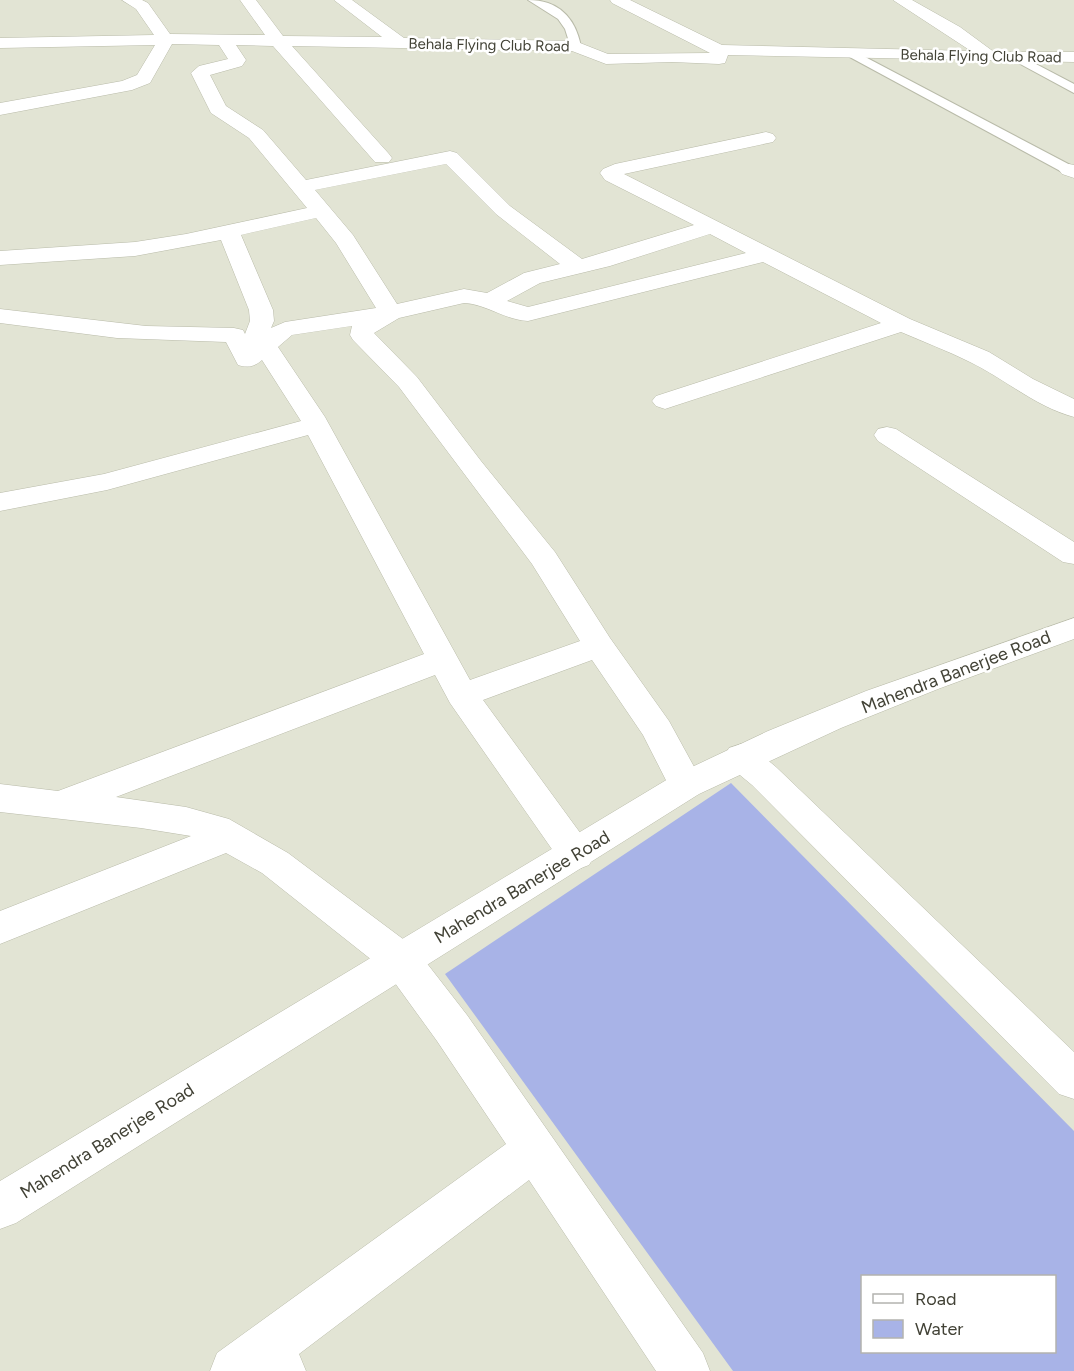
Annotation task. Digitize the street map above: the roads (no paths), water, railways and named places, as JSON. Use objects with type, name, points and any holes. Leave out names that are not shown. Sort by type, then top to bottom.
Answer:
[{"type":"street","points":[[0,109],[138,83],[144,79],[166,40],[142,6],[130,0]]},
{"type":"street","points":[[248,0],[278,41],[382,158]]},
{"type":"street","points":[[342,0],[400,43]]},
{"type":"street","points":[[618,0],[718,50]]},
{"type":"street","points":[[901,0],[954,31],[990,57]]},
{"type":"street","points":[[225,40],[236,62],[200,73],[213,103],[218,109],[256,134],[345,240],[391,313]]},
{"type":"street","name":"Behala Flying Club Road","points":[[0,43],[225,40],[575,46],[606,59],[672,57],[719,59],[718,50],[1074,57]]},
{"type":"street","points":[[766,138],[615,170],[610,173],[902,324],[980,357],[1024,384],[1074,409]]},
{"type":"street","points":[[300,187],[450,157],[503,210],[578,267]]},
{"type":"street","points":[[0,258],[135,249],[321,212]]},
{"type":"street","points":[[488,302],[532,278],[578,267],[712,226]]},
{"type":"street","points":[[228,232],[261,310],[262,321],[247,360]]},
{"type":"street","points":[[247,360],[285,329],[391,313],[464,296],[475,296],[518,314],[528,314],[766,255]]},
{"type":"street","points":[[391,313],[362,329],[362,334],[408,382],[471,467],[544,559],[598,646],[657,730],[686,785]]},
{"type":"street","points":[[0,316],[145,334],[188,337],[234,335],[247,360]]},
{"type":"street","points":[[666,401],[902,324]]},
{"type":"street","points":[[247,360],[263,344],[316,425],[424,622],[441,660],[462,695],[576,855]]},
{"type":"street","points":[[0,501],[107,482],[316,425]]},
{"type":"street","points":[[887,435],[1074,555]]},
{"type":"street","name":"Mahendra Banerjee Road","points":[[0,1207],[576,855],[686,785],[741,757],[968,665],[1074,628]]},
{"type":"street","points":[[462,695],[598,646]]},
{"type":"street","points":[[62,803],[441,660]]},
{"type":"street","points":[[741,757],[764,776],[1074,1080]]},
{"type":"street","points":[[0,798],[62,803],[186,821],[216,829],[275,864],[401,960],[452,1028],[685,1371]]},
{"type":"street","points":[[0,928],[227,837]]},
{"type":"street","points":[[261,1363],[535,1149]]},
{"type":"lane","points":[[533,0],[554,10],[572,28],[575,46]]},
{"type":"lane","points":[[850,53],[1071,171]]},
{"type":"lane","points":[[1015,57],[1074,89]]},
{"type":"water","points":[[731,783],[1074,1131],[1074,1371],[733,1371],[445,974]]}]
